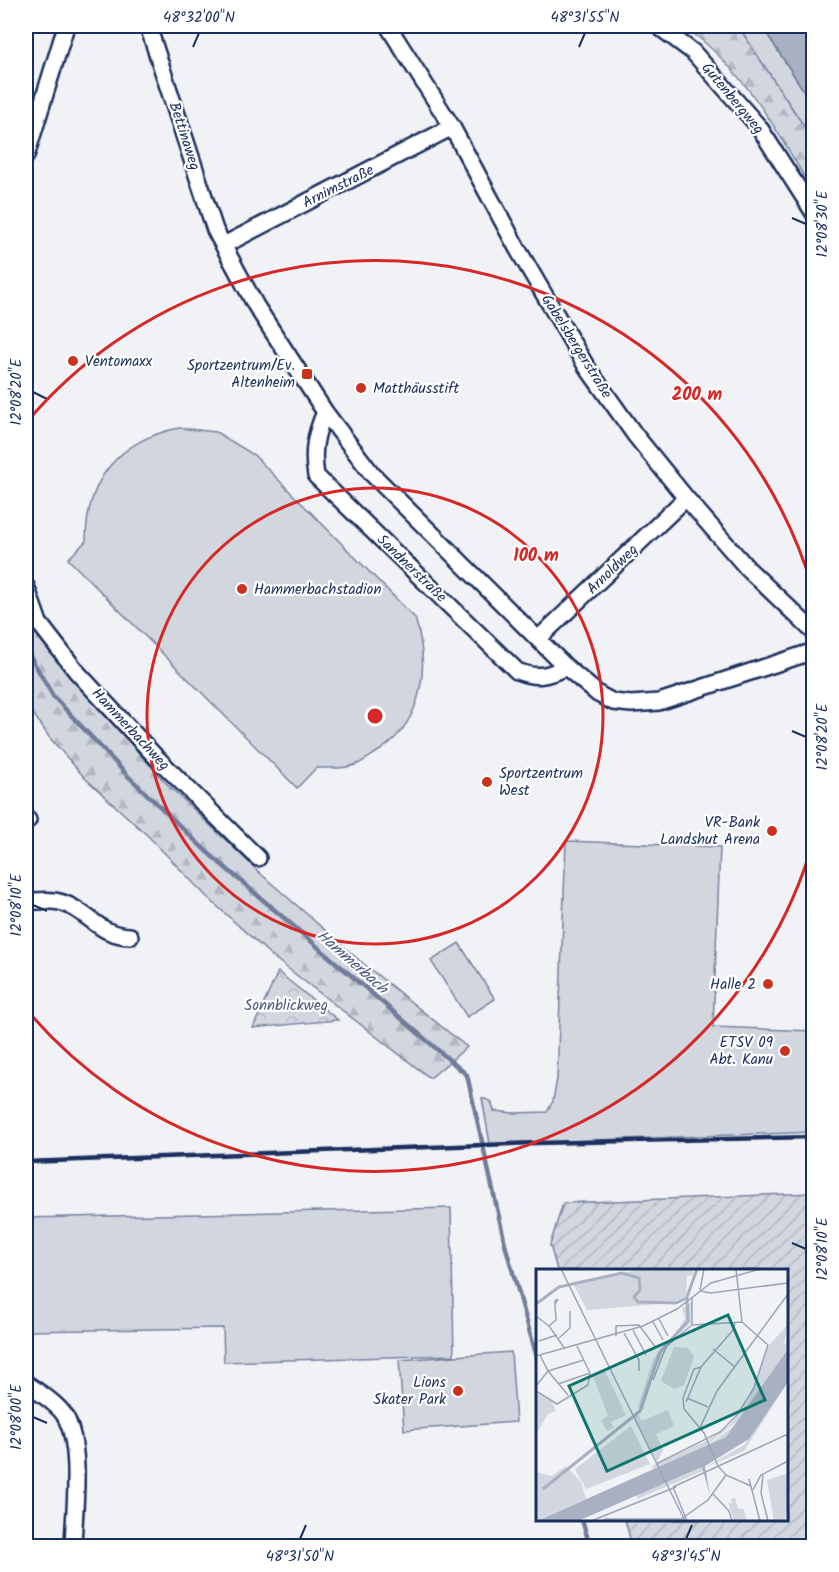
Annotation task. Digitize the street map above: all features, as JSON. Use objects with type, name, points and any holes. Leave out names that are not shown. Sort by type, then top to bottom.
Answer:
[{"type":"street","points":[[26,156],[66,26]]},
{"type":"street","name":"Bettinaweg","points":[[148,26],[181,120],[215,230],[224,245]]},
{"type":"street","name":"Gabelsbergerstraße","points":[[388,26],[453,128],[517,248],[586,366],[635,435],[686,498],[748,568],[813,633]]},
{"type":"street","name":"Gutenbergweg","points":[[658,26],[693,52],[759,127],[813,213]]},
{"type":"street","name":"Arnimstraße","points":[[224,245],[453,128]]},
{"type":"street","points":[[224,245],[228,257],[256,306],[325,412],[372,474],[566,667],[598,694],[613,702],[631,704],[659,702],[813,651]]},
{"type":"street","name":"Sandnerstraße","points":[[325,412],[316,434],[313,457],[315,476],[517,671],[531,676],[550,675],[566,667]]},
{"type":"street","name":"Arnoldweg","points":[[538,639],[686,498]]},
{"type":"street","name":"Hammerbachweg","points":[[26,586],[39,623],[77,672],[154,754],[258,858]]},
{"type":"street","points":[[26,902],[56,901],[66,904],[100,928],[116,936],[130,936]]},
{"type":"street","points":[[26,1383],[64,1415],[76,1447],[73,1546]]},
{"type":"green space","points":[[683,26],[738,26],[813,140],[813,192],[772,123],[741,80],[704,42]]},
{"type":"green space","points":[[738,26],[762,26],[813,105],[813,140]]},
{"type":"green space","name":"Hammerbachstadion","points":[[179,428],[216,432],[254,455],[415,618],[420,636],[422,672],[415,707],[396,737],[361,762],[353,766],[316,768],[297,788],[68,559],[86,541],[92,499],[110,466],[139,442]]},
{"type":"green space","points":[[26,609],[33,628],[72,679],[166,783],[261,874],[359,960],[467,1047],[430,1078],[273,957],[206,896],[149,837],[85,778],[49,737],[26,703]]},
{"type":"green space","points":[[566,841],[720,847],[713,1027],[813,1031],[813,1132],[490,1144],[482,1098],[491,1101],[494,1111],[514,1113],[547,1112],[553,1101],[557,1079]]},
{"type":"green space","points":[[459,943],[495,999],[467,1017],[431,961]]},
{"type":"green space","name":"Sonnblickweg","points":[[278,972],[338,1020],[253,1028]]},
{"type":"green space","points":[[813,1193],[813,1546],[632,1546],[625,1521],[788,1521],[788,1269],[557,1269],[550,1245],[563,1203]]},
{"type":"green space","points":[[451,1208],[454,1355],[224,1362],[223,1328],[26,1331],[26,1218]]},
{"type":"green space","name":"Lions Skater Park","points":[[511,1352],[516,1422],[404,1430],[399,1360]]},
{"type":"water","points":[[762,26],[813,26],[813,105]]},
{"type":"waterway","name":"Hammerbach","points":[[26,649],[53,696],[128,776],[206,851],[467,1075],[506,1248],[536,1354]]},
{"type":"waterway","name":"Hammerbach","points":[[582,1521],[590,1546]]},
{"type":"railway","points":[[26,1162],[536,1143],[814,1137]]},
{"type":"place","name":"Ventomaxx","points":[[73,361]]},
{"type":"place","name":"Sportzentrum/Ev. Altenheim","points":[[307,374]]},
{"type":"place","name":"Matthäusstift","points":[[361,388]]},
{"type":"place","name":"Hammerbachstadion","points":[[242,589]]},
{"type":"place","name":"Sportzentrum West","points":[[487,782]]},
{"type":"place","name":"VR-Bank Landshut Arena","points":[[772,831]]},
{"type":"place","name":"Halle 2","points":[[768,984]]},
{"type":"place","name":"ETSV 09 Abt. Kanu","points":[[785,1051]]},
{"type":"place","name":"Lions Skater Park","points":[[458,1391]]}]
